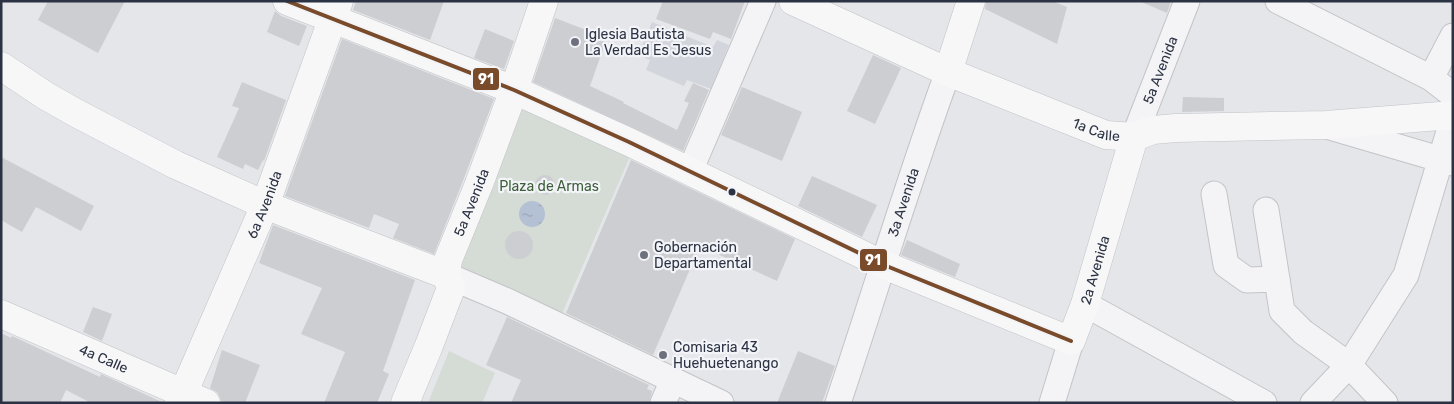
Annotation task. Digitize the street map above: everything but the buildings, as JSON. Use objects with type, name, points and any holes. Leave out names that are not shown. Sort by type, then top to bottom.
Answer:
[{"type":"main road","points":[[287,1],[335,11],[690,170],[884,265],[1071,341]]},
{"type":"main road","name":"5a Avenida","points":[[404,403],[451,288],[446,275],[448,260],[514,90],[544,1]]},
{"type":"main road","name":"1a Calle","points":[[793,1],[948,72],[1106,135],[1134,137],[1153,130],[1176,128],[1326,126],[1453,116]]},
{"type":"main road","name":"3a Avenida","points":[[948,72],[972,1]]},
{"type":"main road","name":"6a Avenida","points":[[190,400],[265,205],[335,11]]},
{"type":"main road","points":[[1,66],[46,96],[76,113],[176,165],[265,205],[446,275]]},
{"type":"main road","name":"2a Avenida","points":[[1071,341],[1085,304],[1134,137]]},
{"type":"main road","name":"4a Calle","points":[[1,314],[190,400]]},
{"type":"street","points":[[690,170],[763,1]]},
{"type":"street","name":"5a Avenida","points":[[1134,137],[1187,1]]},
{"type":"street","points":[[1278,1],[1431,78],[1453,95]]},
{"type":"street","points":[[1431,78],[1453,36]]},
{"type":"street","name":"3a Avenida","points":[[838,403],[924,138],[948,72]]},
{"type":"street","points":[[1313,403],[1349,365],[1406,275],[1446,161],[1453,116]]},
{"type":"street","points":[[1326,126],[1446,161]]},
{"type":"street","points":[[1214,194],[1226,265],[1247,280],[1277,279]]},
{"type":"street","points":[[1266,210],[1282,311],[1303,332],[1349,365],[1385,403]]},
{"type":"street","points":[[446,275],[721,403]]},
{"type":"street","points":[[1085,304],[1264,403]]},
{"type":"street","name":"2a Avenida","points":[[1052,403],[1071,341]]},
{"type":"street","points":[[663,403],[673,380]]},
{"type":"shaded area","points":[[652,22],[713,47],[717,40],[729,45],[711,89],[687,80],[684,86],[646,70],[650,60],[638,55]]},
{"type":"green space","name":"Plaza de Armas","points":[[513,103],[631,154],[558,323],[452,274]]},
{"type":"green space","points":[[449,351],[495,373],[482,403],[428,403]]},
{"type":"water","points":[[532,201],[541,205],[545,214],[541,223],[532,227],[523,223],[519,214],[523,205]]},
{"type":"transit line","name":"91","points":[[287,1],[514,90],[629,142],[884,265],[1071,341]]},
{"type":"place","name":"Iglesia Bautista La Verdad Es Jesus","points":[[575,42]]},
{"type":"place","name":"Gobernación Departamental","points":[[644,255]]},
{"type":"place","name":"Comisaria 43 Huehuetenango","points":[[663,355]]}]
